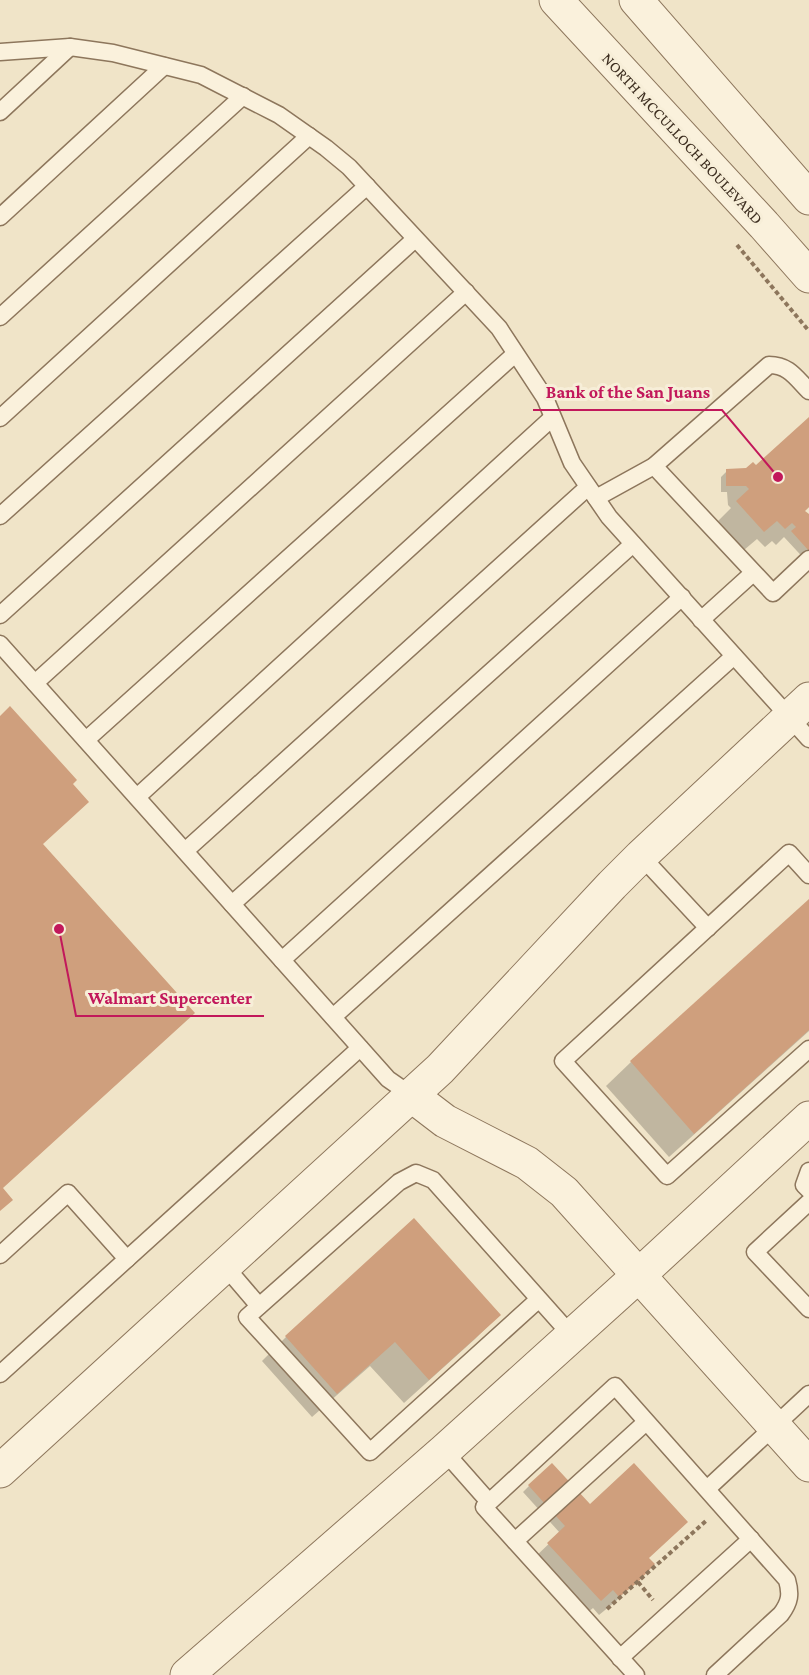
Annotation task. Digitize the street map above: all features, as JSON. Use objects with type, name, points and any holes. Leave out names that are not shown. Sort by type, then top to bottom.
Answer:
[{"type":"street","name":"NORTH MCCULLOCH BOULEVARD","points":[[556,0],[809,276]]},
{"type":"street","points":[[636,0],[809,198]]},
{"type":"street","points":[[0,1471],[440,1069],[641,856],[802,718]]},
{"type":"street","points":[[411,1095],[445,1121],[527,1163],[564,1192],[809,1465]]},
{"type":"street","points":[[204,1670],[809,1118]]},
{"type":"lane","points":[[0,112],[70,47]]},
{"type":"lane","points":[[0,52],[70,47],[113,53],[201,75],[279,115],[349,167],[499,328],[544,398],[572,463],[609,517],[734,656],[802,718]]},
{"type":"lane","points":[[0,218],[164,66]]},
{"type":"lane","points":[[0,317],[243,96]]},
{"type":"lane","points":[[0,418],[309,136]]},
{"type":"lane","points":[[0,516],[367,186]]},
{"type":"lane","points":[[0,615],[415,239]]},
{"type":"lane","points":[[35,683],[466,292]]},
{"type":"lane","points":[[86,740],[515,354]]},
{"type":"lane","points":[[185,851],[592,492],[654,466],[769,365],[788,369],[809,391]]},
{"type":"lane","points":[[136,797],[552,418]]},
{"type":"lane","points":[[654,466],[773,593],[809,559]]},
{"type":"lane","points":[[232,904],[633,544]]},
{"type":"lane","points":[[701,620],[753,573]]},
{"type":"lane","points":[[282,960],[682,597]]},
{"type":"lane","points":[[0,644],[388,1079],[411,1095]]},
{"type":"lane","points":[[333,1017],[734,656]]},
{"type":"lane","points":[[809,875],[789,854],[563,1061],[667,1176],[809,1049]]},
{"type":"lane","points":[[641,856],[708,928]]},
{"type":"lane","points":[[0,1374],[360,1048]]},
{"type":"lane","points":[[809,1171],[804,1185],[809,1190]]},
{"type":"lane","points":[[539,1299],[370,1452],[247,1317],[399,1182],[416,1173],[433,1180],[572,1336]]},
{"type":"lane","points":[[0,1255],[68,1193],[127,1259]]},
{"type":"lane","points":[[809,1202],[755,1252],[809,1309]]},
{"type":"lane","points":[[224,1265],[259,1306]]},
{"type":"lane","points":[[636,1675],[484,1507],[615,1386],[788,1580],[791,1592],[789,1604],[715,1675]]},
{"type":"lane","points":[[707,1489],[809,1394]]},
{"type":"lane","points":[[515,1541],[646,1422]]},
{"type":"lane","points":[[444,1451],[489,1502]]},
{"type":"lane","points":[[620,1658],[751,1539]]},
{"type":"path","points":[[780,297],[809,331]]},
{"type":"path","points":[[604,1612],[708,1519]]},
{"type":"building","points":[[809,417],[809,507],[805,511],[809,514],[809,551],[791,531],[796,527],[792,523],[785,529],[777,521],[764,532],[736,501],[749,489],[746,486],[726,486],[726,469],[746,468],[753,462],[756,465]]},
{"type":"building","points":[[10,706],[77,780],[73,784],[89,802],[43,844],[195,1013],[3,1188],[13,1200],[0,1211],[0,716]]},
{"type":"building","points":[[809,899],[809,1030],[694,1134],[630,1061]]},
{"type":"building","points":[[414,1218],[501,1315],[429,1380],[395,1342],[337,1394],[285,1336]]},
{"type":"building","points":[[552,1463],[590,1504],[634,1463],[688,1522],[649,1558],[655,1564],[619,1597],[613,1590],[601,1601],[547,1543],[565,1526],[528,1485]]},
{"type":"place","name":"Bank of the San Juans","points":[[778,477]]},
{"type":"place","name":"Walmart Supercenter","points":[[59,929]]}]
